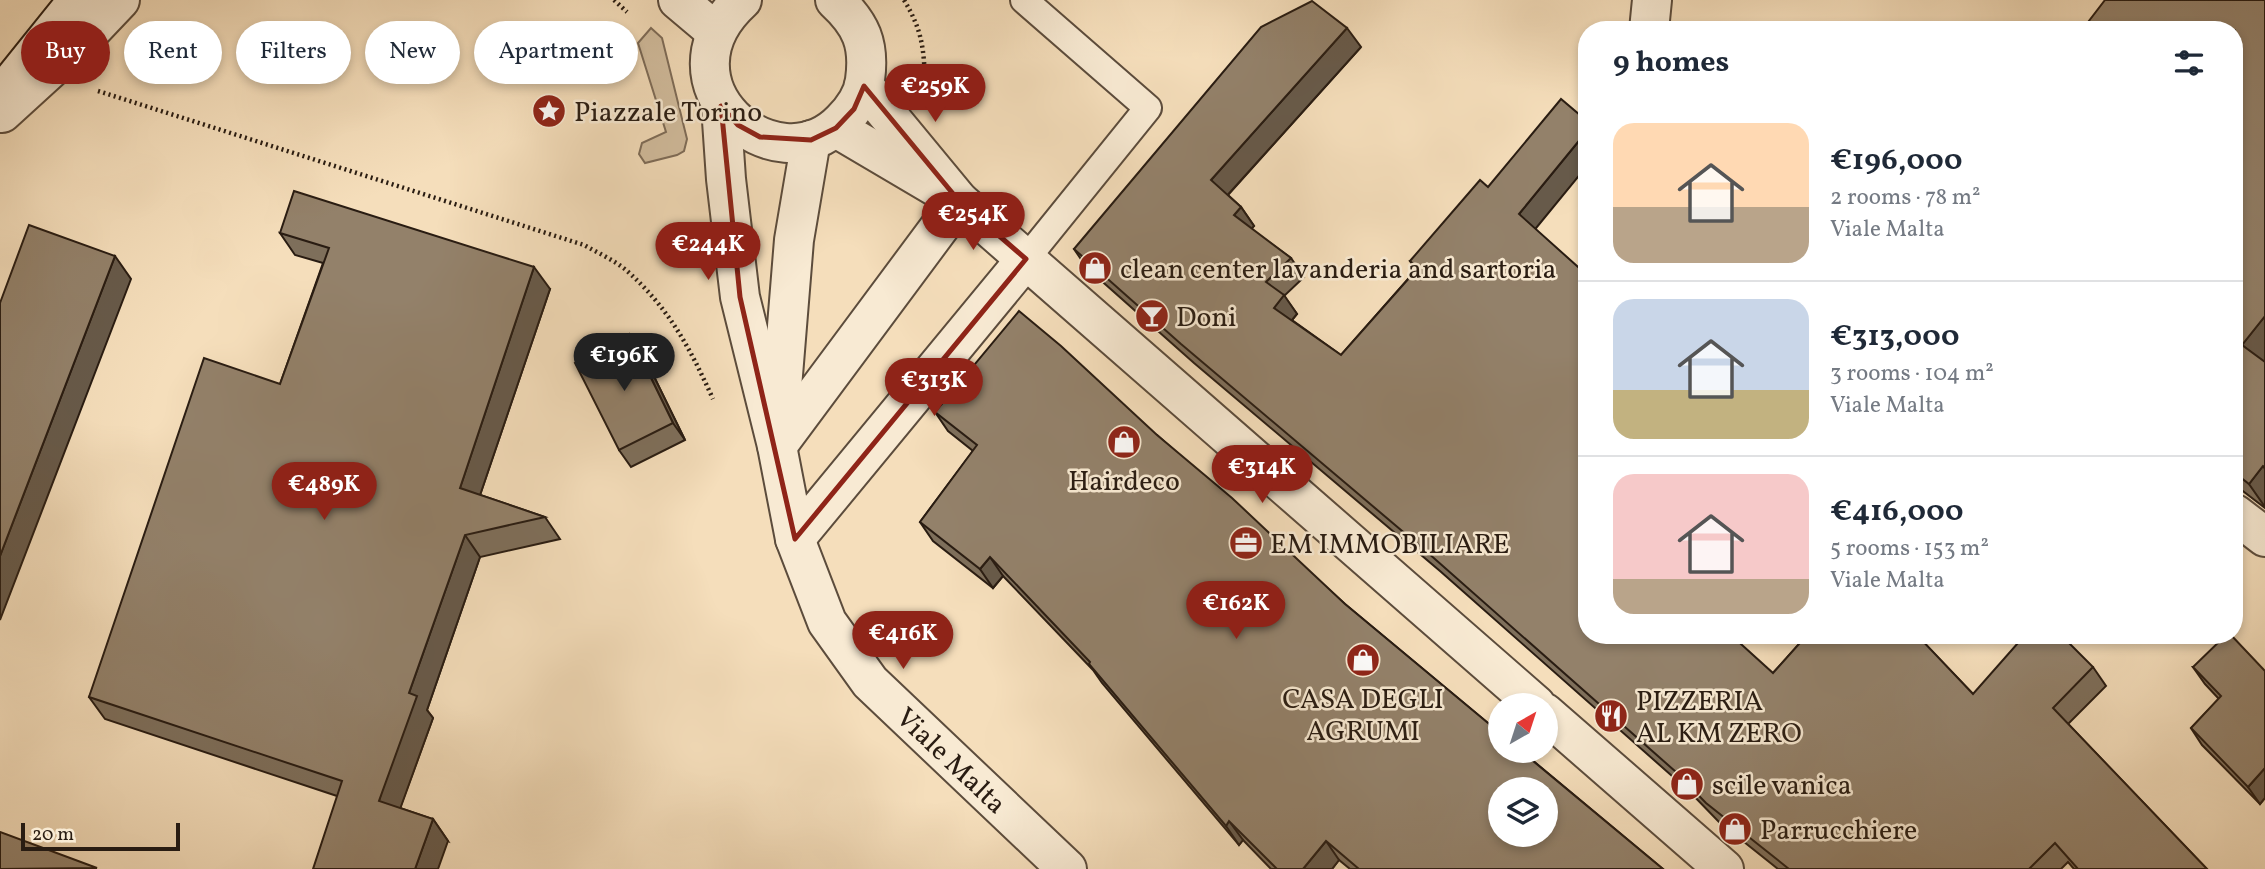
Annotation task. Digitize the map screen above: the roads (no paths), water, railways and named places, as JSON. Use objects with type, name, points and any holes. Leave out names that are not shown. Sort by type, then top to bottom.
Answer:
[{"type":"street","points":[[0,97],[78,0]]},
{"type":"street","points":[[0,114],[82,40],[120,0]]},
{"type":"street","points":[[678,0],[716,32],[728,13],[742,0]]},
{"type":"street","points":[[721,106],[738,125],[760,137],[785,143],[823,134],[854,109],[864,86],[868,61],[863,36],[850,14],[835,0]]},
{"type":"street","points":[[1650,21],[1652,0]]},
{"type":"street","name":"Viale Malta","points":[[716,32],[710,56],[712,82],[721,106],[726,179],[740,297],[777,446],[795,539],[827,622],[870,682],[1068,869]]},
{"type":"street","points":[[864,86],[959,201],[1522,693]]},
{"type":"street","points":[[823,134],[959,201]]},
{"type":"street","name":"Viale Malta","points":[[777,446],[794,240],[823,134]]},
{"type":"street","points":[[777,446],[959,201]]},
{"type":"street","points":[[795,539],[1026,259]]},
{"type":"street","points":[[2243,520],[2265,537]]},
{"type":"street","points":[[1558,724],[1724,869]]},
{"type":"lane","points":[[1024,0],[1148,108],[1026,259]]},
{"type":"place","name":"Piazzale Torino","points":[[549,111]]},
{"type":"place","name":"clean center lavanderia and sartoria","points":[[1095,268]]},
{"type":"place","name":"Doni","points":[[1152,316]]},
{"type":"place","name":"Hairdeco","points":[[1124,442]]},
{"type":"place","name":"EM IMMOBILIARE","points":[[1246,543]]},
{"type":"place","name":"CASA DEGLI AGRUMI","points":[[1363,660]]},
{"type":"place","name":"PIZZERIA AL KM ZERO","points":[[1611,716]]},
{"type":"place","name":"scile vanica","points":[[1687,784]]},
{"type":"place","name":"Parrucchiere","points":[[1735,829]]}]
